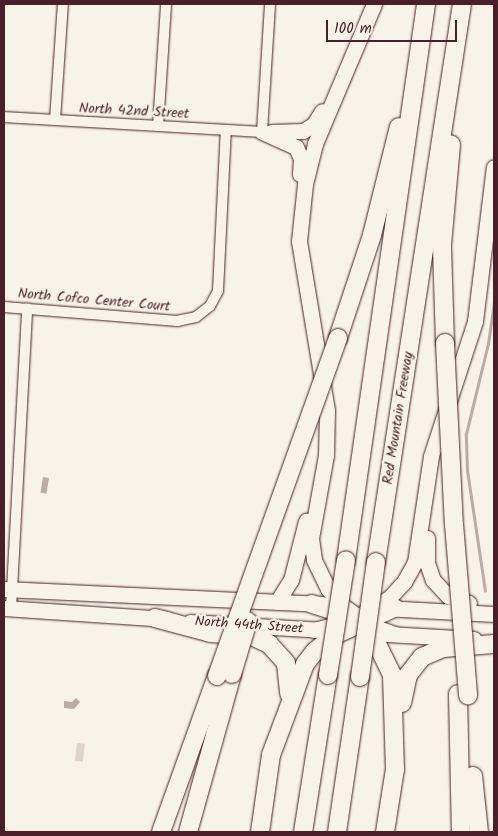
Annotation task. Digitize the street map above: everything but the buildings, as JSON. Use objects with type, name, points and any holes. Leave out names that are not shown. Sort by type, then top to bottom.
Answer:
[{"type":"highway","points":[[161,832],[224,675],[291,469],[338,338],[380,207],[425,4]]},
{"type":"highway","points":[[304,832],[346,560],[425,4]]},
{"type":"highway","name":"Red Mountain Freeway","points":[[337,832],[376,562],[462,4]]},
{"type":"highway","points":[[459,27],[455,117],[443,238],[445,343],[463,694],[478,832]]},
{"type":"highway","points":[[312,604],[357,620],[392,675],[395,753]]},
{"type":"highway","points":[[285,711],[309,657],[357,620],[394,608]]},
{"type":"highway","points":[[155,618],[211,633],[252,636],[269,644],[282,657],[288,670],[290,687],[285,711],[271,755],[260,832]]},
{"type":"highway","points":[[385,832],[404,686],[417,661],[443,648],[494,644]]},
{"type":"highway","points":[[188,832],[224,675]]},
{"type":"highway","points":[[461,832],[463,694]]},
{"type":"main road","points":[[299,241],[311,157],[374,4]]},
{"type":"main road","points":[[262,132],[307,129],[337,90]]},
{"type":"main road","points":[[262,132],[290,142],[300,155],[296,202],[299,241],[325,396],[326,455],[312,530],[312,553],[323,582],[357,620],[395,634],[494,640]]},
{"type":"main road","points":[[357,620],[399,588],[412,569],[419,545],[426,487],[435,441],[474,329],[494,167]]},
{"type":"main road","points":[[277,602],[292,575],[326,455]]},
{"type":"main road","points":[[426,487],[427,557],[432,580],[452,598],[494,609]]},
{"type":"main road","name":"North 44th Street","points":[[8,589],[312,604]]},
{"type":"main road","name":"North 44th Street","points":[[7,608],[314,630],[357,620]]},
{"type":"main road","points":[[394,608],[494,614]]},
{"type":"street","points":[[55,120],[63,4]]},
{"type":"street","points":[[158,126],[166,4]]},
{"type":"street","points":[[262,132],[270,4]]},
{"type":"street","name":"North 42nd Street","points":[[4,117],[262,132]]},
{"type":"street","name":"North Cofco Center Court","points":[[4,307],[177,321],[196,317],[210,306],[218,291],[226,130]]},
{"type":"street","points":[[7,608],[27,308]]},
{"type":"shaded area","points":[[43,477],[49,478],[46,494],[40,493]]},
{"type":"shaded area","points":[[76,698],[80,702],[74,709],[64,708],[64,701],[72,702]]},
{"type":"shaded area","points":[[77,743],[85,744],[83,762],[75,761]]},
{"type":"waterway","points":[[485,591],[467,470],[466,434],[488,344],[494,302]]}]
